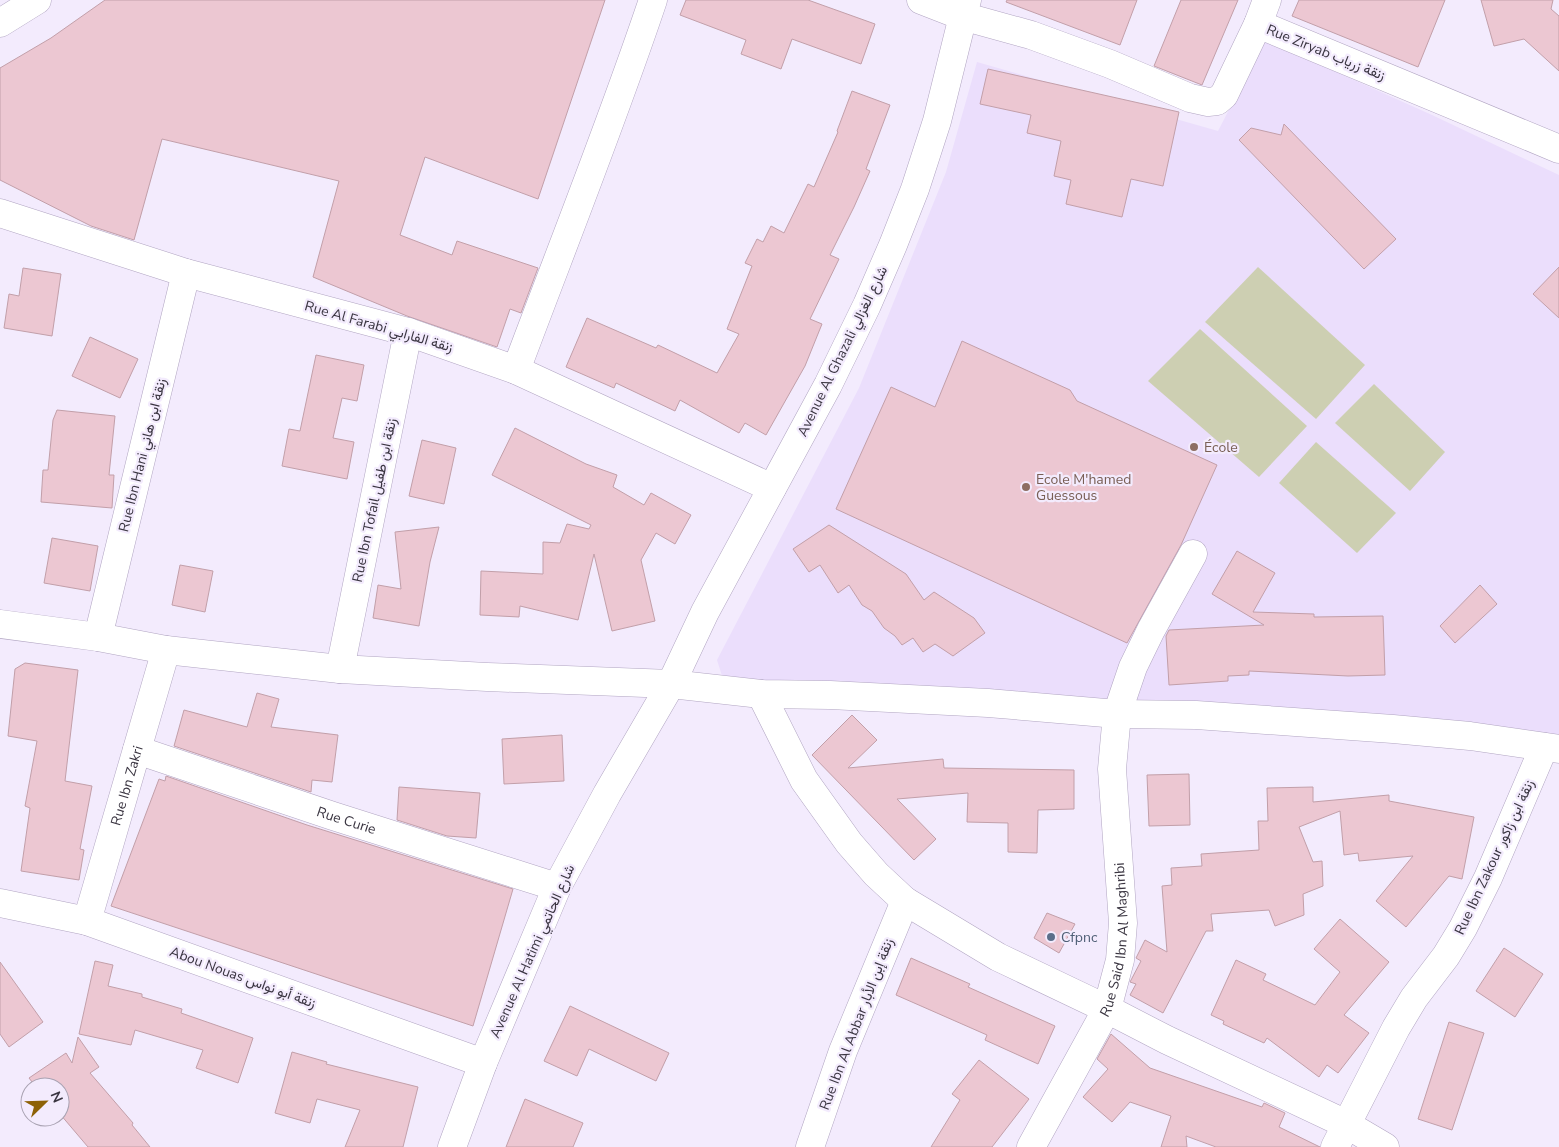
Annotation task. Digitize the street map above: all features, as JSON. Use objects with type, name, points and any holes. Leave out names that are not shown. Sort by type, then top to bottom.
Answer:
[{"type":"street","points":[[0,23],[37,0]]},
{"type":"street","points":[[516,370],[622,92],[653,0]]},
{"type":"street","name":"Rue Ziryab زنقة زرياب","points":[[921,0],[964,8],[1110,64],[1190,98],[1208,102],[1217,100],[1224,95],[1263,12],[1559,149]]},
{"type":"street","name":"Avenue Al Ghazali شارع الغزالي","points":[[671,684],[705,612],[828,385],[894,245],[915,190],[937,121],[964,8]]},
{"type":"street","name":"Rue Al Farabi زنقة الفارابي","points":[[2,221],[186,273],[408,332],[516,370],[772,488]]},
{"type":"street","name":"Rue Ibn Hani زنقة ابن هاني","points":[[98,637],[186,273]]},
{"type":"street","name":"Rue Ibn Tofail زنقة ابن طفيل","points":[[340,669],[408,332]]},
{"type":"street","name":"Rue Said Ibn Al Maghribi","points":[[1031,1147],[1107,1009],[1120,960],[1123,923],[1112,769],[1117,714],[1140,652],[1193,554]]},
{"type":"street","points":[[0,624],[98,637],[166,650],[340,669],[671,684],[761,694],[830,695],[988,703],[1117,714],[1196,715],[1393,728],[1470,736],[1552,748]]},
{"type":"street","name":"Rue Ibn Zakri","points":[[87,921],[166,650]]},
{"type":"street","name":"Avenue Al Hatimi شارع الحاتمي","points":[[452,1147],[483,1063],[557,887],[607,794],[671,684]]},
{"type":"street","points":[[761,694],[804,780],[849,843],[876,874],[905,901],[998,957],[1167,1040],[1341,1136],[1386,1147]]},
{"type":"street","name":"Rue Ibn Zakour زنقة ابن زاكور","points":[[1341,1136],[1396,1028],[1414,998],[1446,956],[1463,928],[1552,748]]},
{"type":"street","name":"Rue Curie","points":[[138,750],[333,816],[557,887]]},
{"type":"street","name":"Rue Ibn Al Abbar زنقة إبن الأبار","points":[[810,1147],[843,1050],[905,901]]},
{"type":"street","name":"Abou Nouas زنقة أبو نواس","points":[[0,903],[87,921],[483,1063]]},
{"type":"shaded area","name":"École","points":[[1265,40],[1432,115],[1559,175],[1559,741],[723,679],[717,660],[859,388],[946,172],[977,62],[1218,131]]},
{"type":"green space","points":[[1258,267],[1365,365],[1316,419],[1205,322]]},
{"type":"green space","points":[[1200,329],[1307,426],[1259,477],[1148,381]]},
{"type":"green space","points":[[1374,384],[1445,452],[1410,491],[1335,423]]},
{"type":"green space","points":[[1316,442],[1396,513],[1357,553],[1279,483]]},
{"type":"building","points":[[105,0],[605,0],[538,199],[425,157],[400,235],[452,255],[457,241],[538,268],[521,313],[510,309],[497,347],[407,316],[313,277],[339,181],[162,139],[134,240],[91,226],[0,180],[0,68],[51,38]]},
{"type":"building","points":[[686,0],[808,0],[875,24],[861,64],[792,39],[781,69],[741,54],[746,40],[680,15]]},
{"type":"building","points":[[1007,0],[1137,0],[1120,45],[1006,2]]},
{"type":"building","points":[[1181,0],[1238,0],[1202,85],[1154,66]]},
{"type":"building","points":[[1299,0],[1445,0],[1418,67],[1292,16]]},
{"type":"building","points":[[1481,0],[1553,0],[1551,9],[1559,16],[1559,71],[1524,39],[1494,46]]},
{"type":"building","points":[[988,69],[1179,112],[1163,186],[1131,179],[1122,217],[1066,204],[1071,180],[1054,176],[1061,141],[1027,133],[1031,115],[980,104]]},
{"type":"building","points":[[852,91],[890,105],[866,169],[870,171],[830,255],[839,259],[810,319],[822,324],[805,366],[766,435],[745,423],[739,433],[680,400],[675,411],[616,383],[614,388],[566,367],[587,318],[656,348],[658,345],[717,373],[739,334],[727,329],[752,266],[745,263],[757,239],[763,242],[771,226],[784,233],[808,184],[814,187],[838,132]]},
{"type":"building","points":[[1284,124],[1396,239],[1364,269],[1239,140],[1251,128],[1281,135]]},
{"type":"building","points":[[1559,267],[1559,318],[1533,294]]},
{"type":"building","points":[[23,268],[61,274],[52,336],[4,328],[9,294],[19,296]]},
{"type":"building","points":[[90,337],[138,359],[120,398],[72,376]]},
{"type":"building","name":"Ecole M'hamed Guessous","points":[[962,341],[1070,390],[1077,401],[1217,465],[1181,545],[1127,643],[836,509],[891,387],[935,407]]},
{"type":"building","points":[[316,355],[364,365],[357,401],[342,398],[333,438],[354,442],[347,479],[282,466],[289,429],[300,431]]},
{"type":"building","points":[[57,410],[115,416],[109,475],[114,475],[112,508],[41,502],[43,470],[48,470],[53,420]]},
{"type":"building","points":[[515,428],[586,464],[617,475],[613,487],[644,505],[651,493],[691,515],[675,544],[656,533],[641,560],[655,621],[612,631],[594,554],[578,620],[520,606],[519,617],[480,615],[481,571],[543,574],[543,542],[560,543],[567,524],[589,529],[591,525],[492,475]]},
{"type":"building","points":[[422,440],[456,448],[444,504],[409,496]]},
{"type":"building","points":[[829,525],[906,574],[924,600],[934,592],[974,618],[985,633],[953,656],[935,644],[923,652],[913,638],[902,645],[895,636],[884,628],[872,611],[862,605],[849,585],[838,593],[820,565],[809,572],[793,549]]},
{"type":"building","points":[[439,527],[430,562],[419,626],[373,618],[378,585],[401,589],[395,532]]},
{"type":"building","points":[[52,538],[98,546],[90,591],[44,583]]},
{"type":"building","points":[[1237,551],[1275,573],[1253,612],[1314,614],[1314,617],[1383,616],[1385,675],[1348,676],[1249,671],[1249,675],[1228,676],[1228,681],[1169,685],[1166,636],[1169,630],[1264,625],[1212,594]]},
{"type":"building","points":[[180,565],[213,571],[205,612],[172,605]]},
{"type":"building","points":[[1480,585],[1497,604],[1455,643],[1440,626]]},
{"type":"building","points":[[25,663],[78,670],[65,781],[92,786],[80,849],[84,850],[79,880],[21,871],[30,808],[25,806],[37,741],[8,736],[15,669]]},
{"type":"building","points":[[257,693],[279,699],[271,727],[338,735],[332,782],[312,780],[311,792],[174,746],[184,710],[247,727]]},
{"type":"building","points":[[852,715],[877,740],[848,768],[943,759],[944,768],[1074,770],[1074,809],[1038,810],[1037,853],[1008,852],[1008,823],[967,822],[968,793],[897,799],[936,839],[914,860],[812,755]]},
{"type":"building","points":[[562,735],[564,781],[504,784],[502,739]]},
{"type":"building","points":[[1189,774],[1190,825],[1149,826],[1147,775]]},
{"type":"building","points":[[166,776],[307,825],[513,889],[473,1026],[111,906],[159,779],[165,781]]},
{"type":"building","points":[[399,787],[480,793],[476,838],[447,836],[397,820]]},
{"type":"building","points":[[1313,787],[1313,802],[1389,795],[1389,801],[1474,817],[1462,879],[1449,876],[1406,927],[1376,901],[1413,856],[1359,861],[1358,853],[1344,855],[1340,811],[1299,827],[1313,862],[1322,861],[1323,886],[1303,894],[1304,915],[1275,926],[1269,910],[1211,914],[1213,931],[1206,931],[1163,1013],[1130,995],[1136,984],[1130,982],[1141,961],[1136,958],[1145,940],[1167,952],[1162,886],[1172,885],[1171,868],[1202,866],[1201,854],[1259,850],[1258,821],[1268,821],[1267,788]]},
{"type":"building","name":"Cfpnc","points":[[1047,913],[1075,924],[1059,953],[1034,938]]},
{"type":"building","points":[[1340,919],[1389,962],[1344,1015],[1369,1033],[1338,1073],[1327,1065],[1319,1077],[1267,1038],[1264,1043],[1223,1024],[1224,1021],[1211,1015],[1236,960],[1266,974],[1263,980],[1315,1005],[1340,972],[1314,949]]},
{"type":"building","points":[[1504,948],[1543,974],[1515,1017],[1476,991]]},
{"type":"building","points":[[911,958],[970,984],[968,987],[1055,1026],[1038,1064],[985,1040],[987,1035],[896,995]]},
{"type":"building","points":[[95,961],[113,965],[108,986],[142,994],[142,997],[182,1009],[181,1013],[253,1038],[238,1083],[196,1068],[203,1050],[135,1030],[131,1045],[79,1034]]},
{"type":"building","points":[[0,962],[43,1022],[9,1047],[0,1034]]},
{"type":"building","points":[[570,1006],[669,1053],[656,1081],[589,1049],[577,1076],[544,1061]]},
{"type":"building","points":[[1449,1022],[1484,1033],[1452,1130],[1418,1119]]},
{"type":"building","points":[[1111,1034],[1150,1068],[1262,1107],[1264,1103],[1285,1113],[1279,1127],[1320,1147],[1216,1147],[1186,1136],[1187,1147],[1161,1147],[1171,1116],[1130,1102],[1112,1122],[1083,1097],[1108,1069],[1097,1059]]},
{"type":"building","points":[[78,1037],[99,1067],[90,1073],[133,1123],[132,1125],[150,1147],[88,1147],[70,1126],[70,1077],[30,1077],[66,1053],[72,1063]]},
{"type":"building","points":[[292,1052],[327,1062],[326,1064],[418,1087],[403,1147],[345,1147],[360,1110],[317,1099],[310,1123],[275,1113]]},
{"type":"building","points":[[979,1060],[1029,1099],[992,1147],[931,1147],[960,1100],[952,1094]]},
{"type":"building","points":[[525,1099],[583,1123],[573,1147],[506,1147]]},
{"type":"place","name":"École","points":[[1194,447]]},
{"type":"place","name":"Ecole M'hamed Guessous","points":[[1026,487]]},
{"type":"place","name":"Cfpnc","points":[[1051,937]]}]
